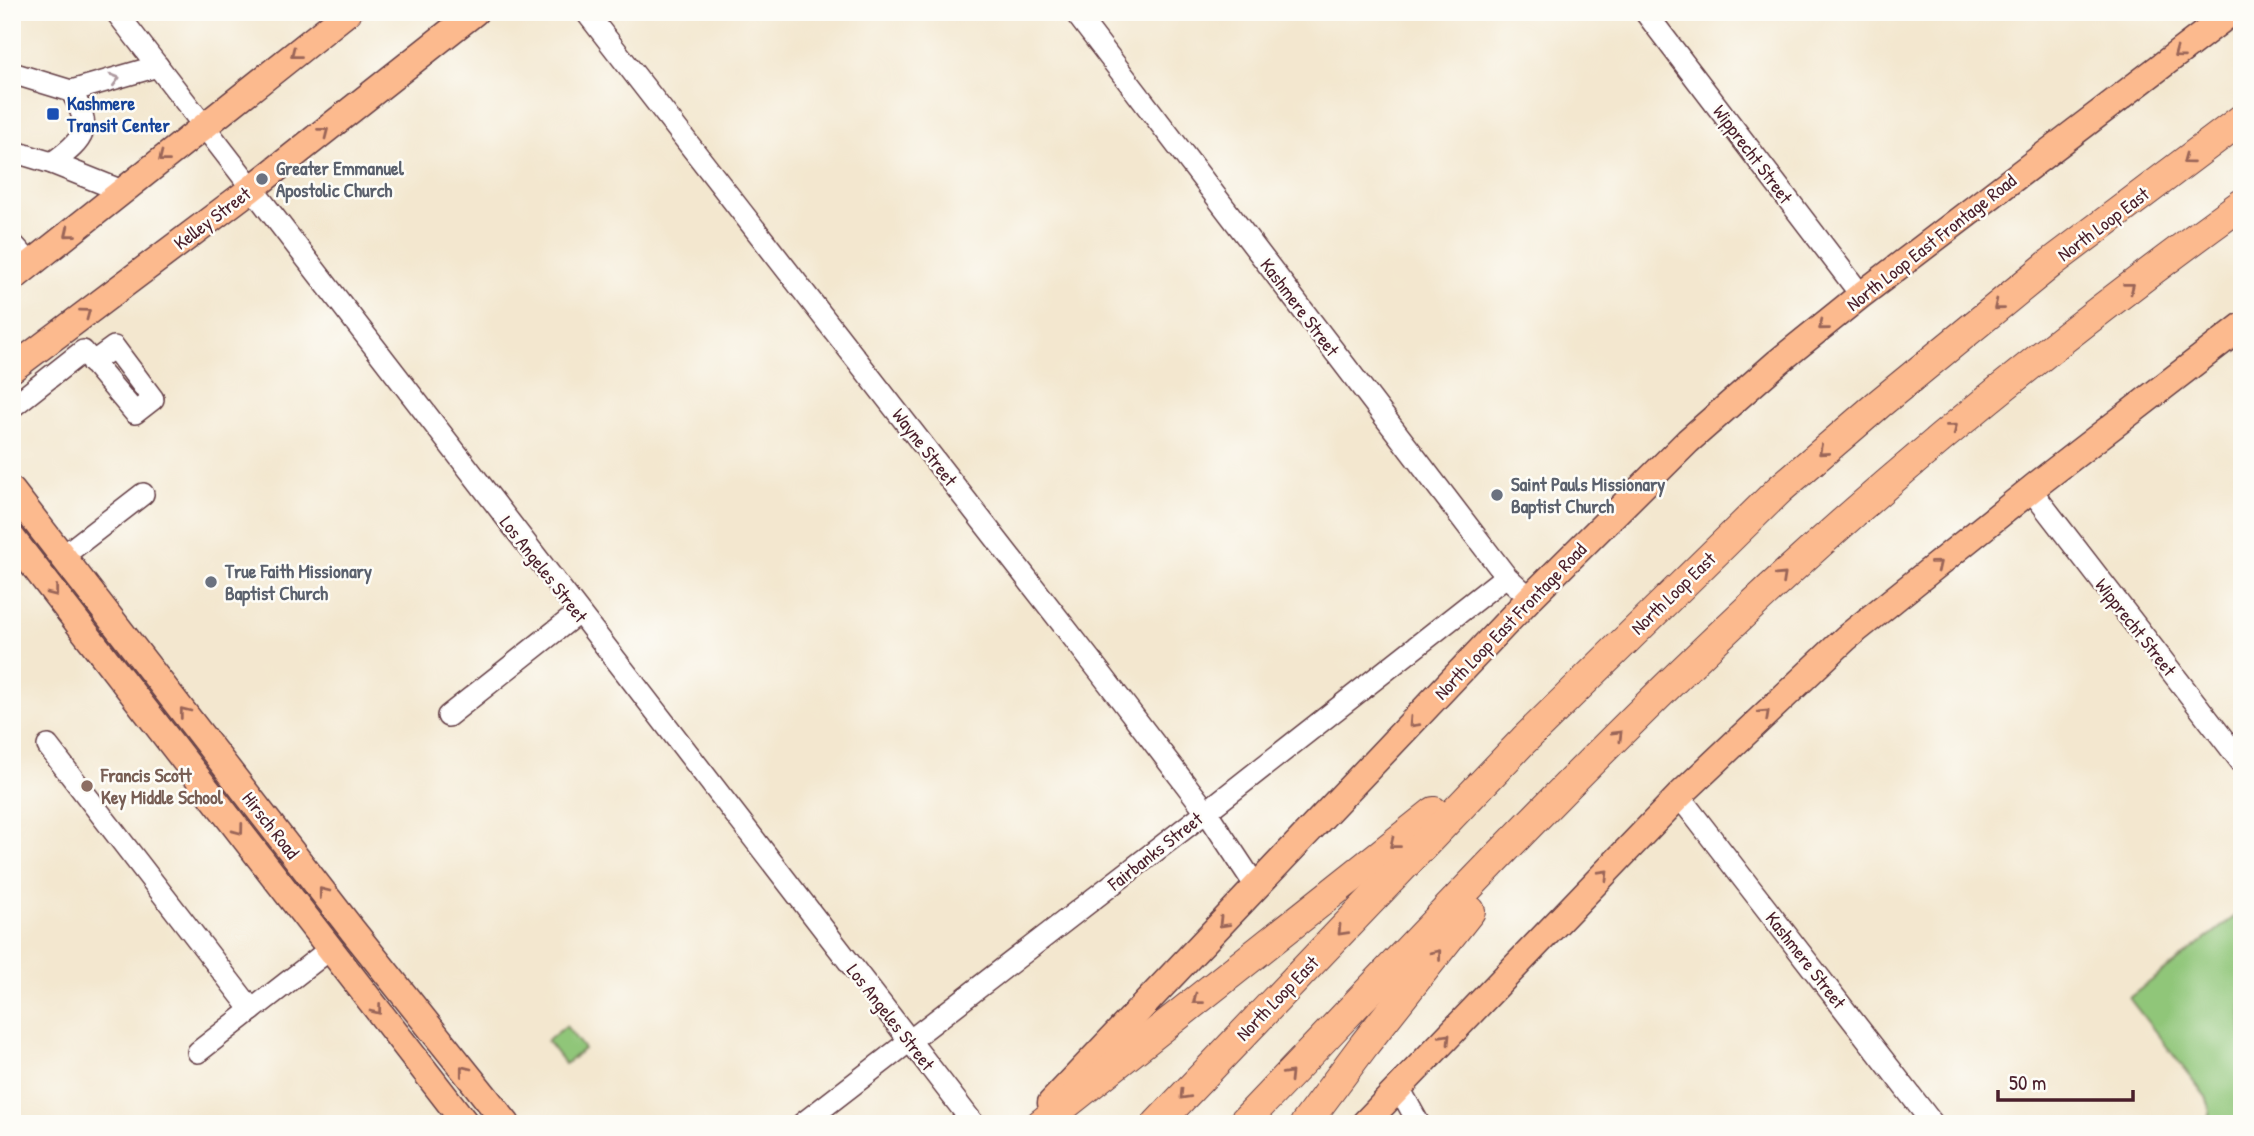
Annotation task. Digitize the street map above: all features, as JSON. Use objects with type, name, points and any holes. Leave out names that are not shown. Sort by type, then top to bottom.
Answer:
[{"type":"highway","name":"North Loop East","points":[[1157,1124],[1524,740],[1735,532],[1827,448],[2051,263],[2242,119]]},
{"type":"highway","points":[[1242,1124],[1582,770],[1709,646],[1864,503],[2013,379],[2159,264],[2242,204]]},
{"type":"highway","points":[[1041,1124],[1524,740]]},
{"type":"highway","points":[[1305,1124],[1364,1045],[1582,770]]},
{"type":"main road","points":[[22,271],[348,12]]},
{"type":"main road","name":"Kelley Street","points":[[15,367],[251,189],[475,12]]},
{"type":"main road","name":"North Loop East Frontage Road","points":[[1031,1124],[1530,598],[1688,442],[1778,362],[1861,295],[2232,12]]},
{"type":"main road","points":[[1364,1124],[1679,796],[1846,638],[2242,326]]},
{"type":"main road","name":"Hirsch Road","points":[[12,491],[353,931],[507,1124]]},
{"type":"main road","name":"Hirsch Road","points":[[12,538],[466,1124]]},
{"type":"main road","points":[[130,689],[153,672]]},
{"type":"main road","points":[[330,950],[353,931]]},
{"type":"street","name":"Los Angeles Street","points":[[116,12],[974,1124]]},
{"type":"street","name":"Wayne Street","points":[[586,12],[1099,671],[1206,811],[1257,888]]},
{"type":"street","name":"Kashmere Street","points":[[1075,12],[1506,576],[1530,598]]},
{"type":"street","name":"Wipprecht Street","points":[[1646,12],[1861,295]]},
{"type":"street","points":[[12,73],[71,91],[158,66]]},
{"type":"street","points":[[52,163],[73,148],[85,128],[83,111],[71,91]]},
{"type":"street","points":[[12,151],[52,163],[122,191]]},
{"type":"street","points":[[12,243],[22,271]]},
{"type":"street","points":[[12,407],[36,388],[82,361],[55,337]]},
{"type":"street","points":[[15,367],[36,388]]},
{"type":"street","name":"Wipprecht Street","points":[[2031,490],[2242,763]]},
{"type":"street","points":[[63,556],[143,494]]},
{"type":"street","name":"Fairbanks Street","points":[[802,1124],[1506,576]]},
{"type":"street","points":[[448,716],[578,613]]},
{"type":"street","points":[[48,746],[252,1010]]},
{"type":"street","name":"Kashmere Street","points":[[1679,796],[1933,1124]]},
{"type":"street","points":[[198,1052],[330,950]]},
{"type":"street","points":[[1399,1088],[1419,1124]]},
{"type":"green space","points":[[2242,911],[2242,1124],[2205,1124],[2210,1111],[2206,1097],[2129,998]]},
{"type":"green space","points":[[566,1026],[584,1049],[565,1064],[547,1041]]},
{"type":"place","name":"Kashmere Transit Center","points":[[53,114]]},
{"type":"place","name":"Greater Emmanuel Apostolic Church","points":[[262,179]]},
{"type":"place","name":"Saint Pauls Missionary Baptist Church","points":[[1497,495]]},
{"type":"place","name":"True Faith Missionary Baptist Church","points":[[211,582]]},
{"type":"place","name":"Francis Scott Key Middle School","points":[[87,786]]}]
